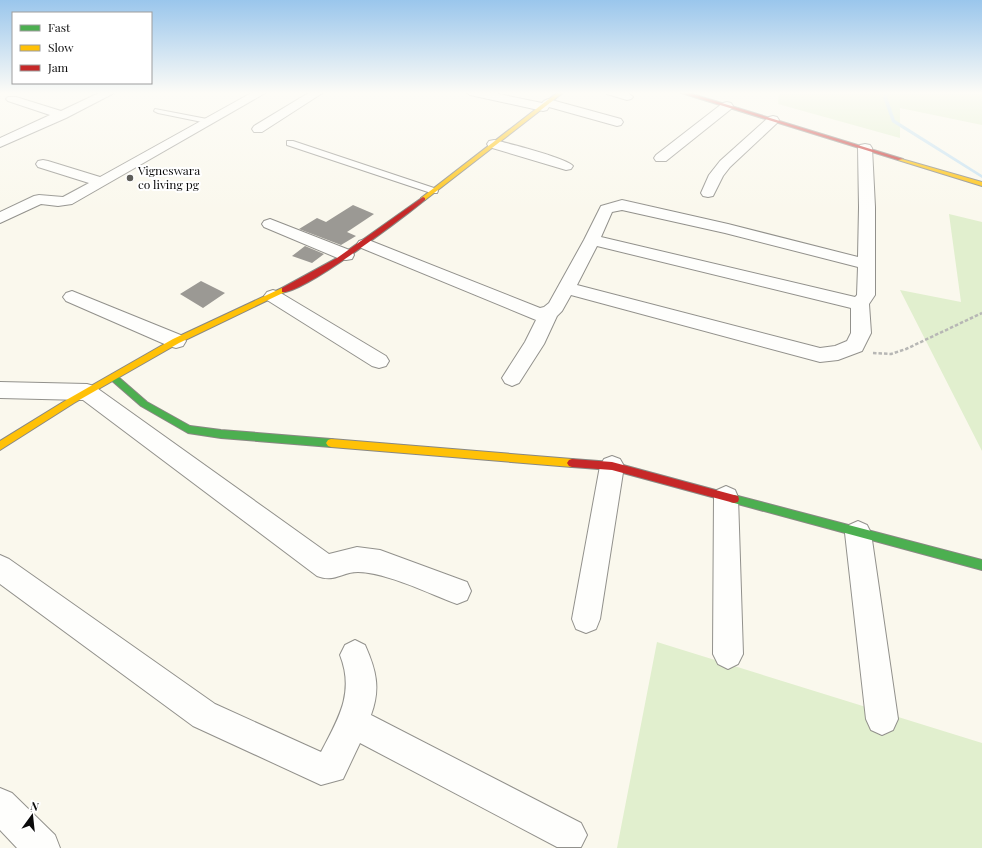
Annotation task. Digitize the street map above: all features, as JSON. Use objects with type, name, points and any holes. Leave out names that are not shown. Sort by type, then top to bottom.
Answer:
[{"type":"street","points":[[0,143],[25,132]]},
{"type":"street","points":[[0,218],[38,198],[58,202],[67,201],[191,132]]},
{"type":"street","points":[[0,446],[87,392],[176,341],[304,281],[365,244],[510,132]]},
{"type":"street","points":[[661,158],[695,132]]},
{"type":"street","points":[[708,193],[716,175],[725,164],[760,132]]},
{"type":"street","points":[[811,132],[982,184]]},
{"type":"street","points":[[840,132],[895,148]]},
{"type":"street","points":[[494,144],[566,166]]},
{"type":"street","points":[[566,288],[820,355],[838,353],[855,346],[861,333],[860,304],[866,295],[867,264],[865,148]]},
{"type":"street","points":[[43,164],[101,182]]},
{"type":"street","points":[[512,378],[534,344],[548,313],[556,307],[592,240],[606,209],[611,207],[622,205],[728,229],[810,251],[867,264]]},
{"type":"street","points":[[270,224],[346,255]]},
{"type":"street","points":[[592,240],[860,304]]},
{"type":"street","points":[[365,244],[538,314],[548,313]]},
{"type":"street","points":[[273,296],[379,361]]},
{"type":"street","points":[[72,297],[176,341]]},
{"type":"street","points":[[113,377],[144,404],[188,429],[229,435],[612,466],[982,565]]},
{"type":"street","points":[[0,390],[87,392],[326,566],[357,559],[380,562],[458,590]]},
{"type":"street","points":[[586,619],[612,466]]},
{"type":"street","points":[[726,497],[728,654]]},
{"type":"street","points":[[858,533],[882,719]]},
{"type":"street","points":[[0,568],[204,716],[321,769],[331,767],[352,722],[361,697],[361,672],[355,655]]},
{"type":"street","points":[[352,722],[569,835]]},
{"type":"street","points":[[0,805],[42,848]]},
{"type":"lane","points":[[290,143],[434,191]]},
{"type":"path","points":[[846,350],[891,354],[906,349],[982,313]]},
{"type":"green space","points":[[877,132],[900,132],[900,138]]},
{"type":"green space","points":[[949,214],[982,222],[982,451],[900,290],[961,302]]},
{"type":"green space","points":[[657,642],[982,743],[982,848],[617,848]]},
{"type":"building","points":[[353,205],[374,214],[347,232],[356,236],[341,245],[299,229],[317,218],[326,222]]},
{"type":"building","points":[[305,246],[324,254],[312,263],[292,256]]},
{"type":"building","points":[[201,281],[225,293],[203,308],[180,294]]},
{"type":"waterway","points":[[910,132],[982,177]]},
{"type":"traffic: fast","points":[[113,377],[144,404],[188,429],[221,434],[331,443]]},
{"type":"traffic: fast","points":[[734,499],[982,565]]},
{"type":"traffic: slow","points":[[423,199],[511,132]]},
{"type":"traffic: slow","points":[[900,159],[982,184]]},
{"type":"traffic: slow","points":[[0,446],[71,401],[176,341],[285,290]]},
{"type":"traffic: slow","points":[[331,443],[572,463]]},
{"type":"traffic: jam","points":[[810,132],[900,159]]},
{"type":"traffic: jam","points":[[285,290],[304,281],[339,260],[423,199]]},
{"type":"traffic: jam","points":[[572,463],[612,466],[734,499]]},
{"type":"place","name":"Vigneswara co living pg","points":[[130,178]]}]
